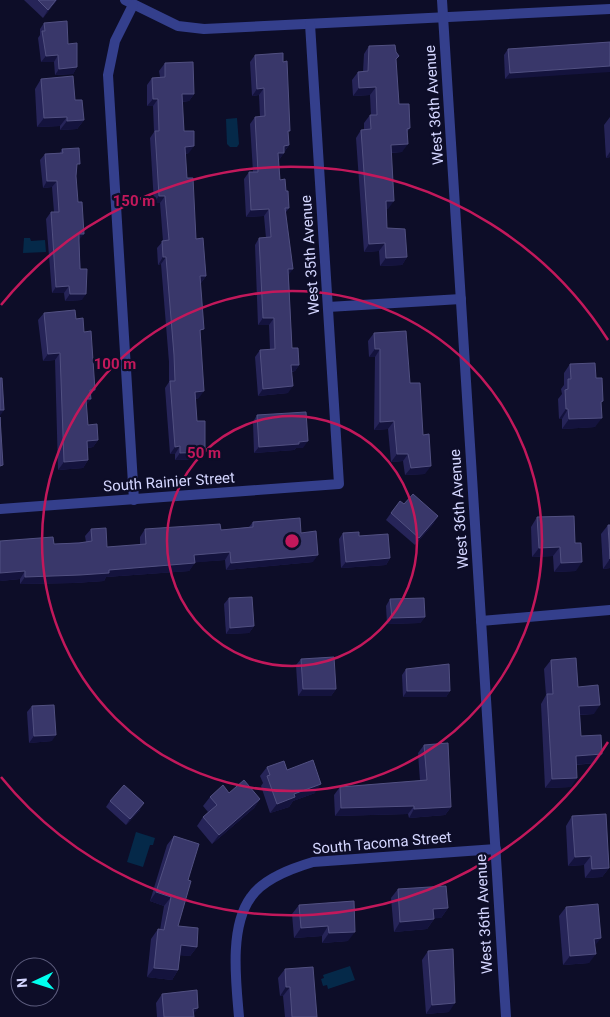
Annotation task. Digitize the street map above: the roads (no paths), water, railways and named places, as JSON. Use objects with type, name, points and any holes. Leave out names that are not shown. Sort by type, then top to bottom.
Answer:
[{"type":"street","name":"West 36th Avenue","points":[[442,0],[506,1017]]},
{"type":"street","points":[[134,500],[108,74],[115,41],[129,2],[178,26],[204,29],[443,15],[610,9]]},
{"type":"street","name":"West 35th Avenue","points":[[310,24],[339,484]]},
{"type":"street","points":[[328,307],[461,299]]},
{"type":"street","name":"South Rainier Street","points":[[0,509],[339,484]]},
{"type":"street","points":[[481,621],[610,610]]},
{"type":"street","name":"South Tacoma Street","points":[[239,1017],[235,966],[241,916],[251,896],[286,870],[313,862],[496,849]]},
{"type":"water","points":[[237,118],[239,144],[237,147],[230,147],[227,144],[226,119]]},
{"type":"water","points":[[24,238],[30,238],[31,241],[45,240],[46,252],[23,253]]},
{"type":"water","points":[[136,832],[155,838],[153,845],[150,845],[143,867],[127,862]]},
{"type":"water","points":[[350,966],[355,980],[328,989],[327,985],[323,986],[321,979],[324,978],[323,975]]}]
